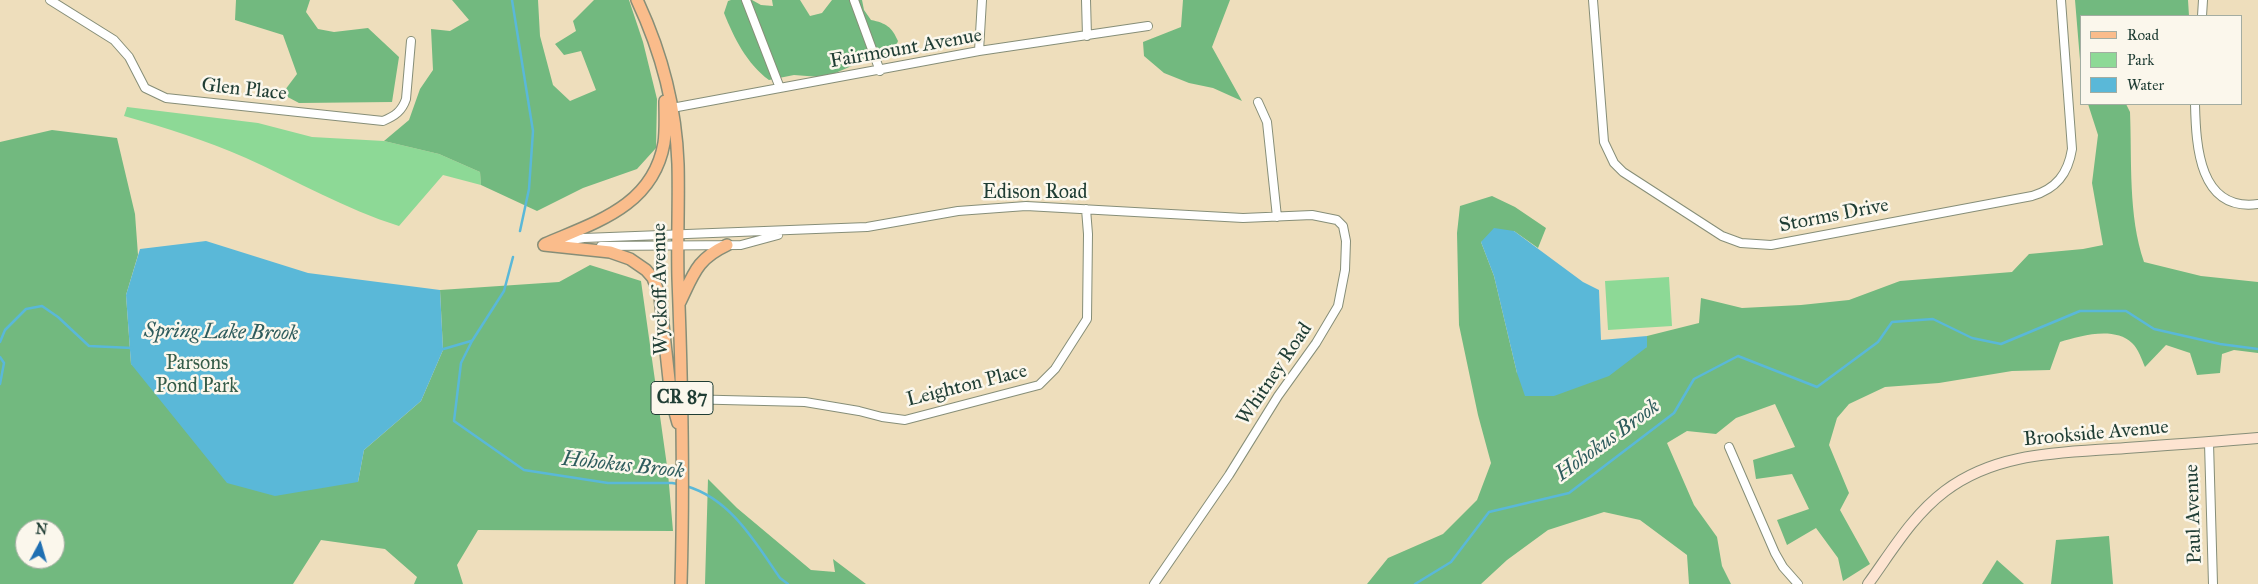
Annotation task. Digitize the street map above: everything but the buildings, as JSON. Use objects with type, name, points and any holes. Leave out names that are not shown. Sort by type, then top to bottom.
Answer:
[{"type":"main road","name":"Wyckoff Avenue","points":[[637,0],[656,45],[665,78],[672,108],[678,164],[677,240],[684,478],[681,584]]},
{"type":"main road","points":[[544,245],[610,216],[631,201],[649,180],[660,159],[664,141],[665,78]]},
{"type":"main road","points":[[544,245],[610,252],[630,259],[646,270],[653,278],[660,298],[671,398],[682,440]]},
{"type":"main road","points":[[679,303],[696,268],[710,253],[727,246]]},
{"type":"street","name":"Glen Place","points":[[50,0],[114,40],[129,56],[145,88],[166,98],[383,121],[395,116],[404,108],[411,41]]},
{"type":"street","points":[[746,0],[780,88]]},
{"type":"street","points":[[854,0],[880,71]]},
{"type":"street","points":[[979,51],[982,0]]},
{"type":"street","points":[[1086,0],[1087,36]]},
{"type":"street","name":"Storms Drive","points":[[1593,0],[1603,131],[1608,152],[1614,163],[1623,172],[1722,236],[1756,245],[1771,245],[2032,196],[2053,186],[2067,169],[2072,149],[2061,0]]},
{"type":"street","points":[[2202,15],[2203,0]]},
{"type":"street","name":"Fairmount Avenue","points":[[672,108],[880,71],[979,51],[1148,26]]},
{"type":"street","points":[[1258,102],[1267,122],[1277,217]]},
{"type":"street","points":[[2195,105],[2196,132],[2206,180],[2216,192],[2229,200],[2250,205],[2258,204]]},
{"type":"street","name":"Edison Road","points":[[544,245],[677,240],[867,227],[983,209],[1026,206],[1233,218],[1277,217]]},
{"type":"street","name":"Leighton Place","points":[[682,399],[805,402],[905,420],[1039,384],[1054,368],[1087,319],[1088,234],[1086,209]]},
{"type":"street","name":"Whitney Road","points":[[1154,584],[1229,475],[1278,396],[1320,338],[1338,306],[1345,270],[1346,241],[1343,226],[1337,220],[1328,217],[1312,215],[1277,217]]},
{"type":"street","name":"Edison Road","points":[[544,245],[584,238],[677,240],[727,246],[741,245],[795,231]]},
{"type":"street","name":"Brookside Avenue","points":[[1868,584],[1906,528],[1923,510],[1945,491],[1980,471],[2025,456],[2258,438]]},
{"type":"street","name":"Paul Avenue","points":[[2209,442],[2213,584]]},
{"type":"street","points":[[1729,447],[1774,553],[1798,584]]},
{"type":"green space","points":[[236,0],[310,0],[306,12],[318,29],[334,32],[368,28],[399,57],[392,102],[299,103],[282,94],[297,74],[283,35],[235,20]]},
{"type":"green space","points":[[452,0],[538,0],[540,36],[553,85],[570,101],[596,90],[581,51],[564,55],[555,44],[576,31],[573,21],[594,0],[629,0],[643,42],[657,99],[656,148],[637,169],[583,188],[537,211],[481,185],[480,172],[439,154],[384,141],[409,120],[420,89],[433,70],[431,29],[450,31],[469,20]]},
{"type":"green space","points":[[752,0],[761,5],[773,6],[772,0],[800,0],[810,16],[822,13],[832,0],[862,0],[864,10],[871,20],[888,26],[898,41],[893,53],[868,59],[833,74],[820,77],[794,75],[769,80],[754,66],[732,32],[724,13],[728,1]]},
{"type":"green space","points":[[1183,0],[1230,0],[1212,47],[1242,101],[1213,88],[1189,83],[1164,73],[1144,56],[1143,42],[1181,27]]},
{"type":"green space","points":[[2075,0],[2188,0],[2189,15],[2080,15],[2080,60]]},
{"type":"green space","points":[[2088,105],[2126,105],[2130,112],[2135,226],[2144,262],[2201,276],[2258,282],[2258,353],[2234,350],[2222,354],[2220,373],[2197,375],[2190,353],[2166,345],[2145,367],[2136,348],[2125,338],[2116,335],[2097,334],[2060,342],[2050,370],[2012,371],[1939,383],[1885,387],[1849,404],[1837,418],[1829,445],[1849,493],[1840,510],[1870,564],[1843,581],[1838,558],[1816,528],[1787,545],[1777,520],[1809,509],[1792,474],[1756,479],[1753,460],[1795,447],[1775,404],[1736,418],[1716,434],[1687,431],[1667,443],[1694,505],[1717,537],[1722,566],[1731,584],[1689,584],[1687,555],[1640,520],[1604,512],[1548,530],[1507,560],[1481,584],[1367,584],[1388,558],[1443,534],[1477,500],[1491,463],[1478,415],[1459,325],[1457,233],[1460,206],[1492,196],[1515,207],[1546,228],[1538,248],[1514,231],[1481,242],[1494,276],[1517,373],[1647,347],[1647,336],[1699,323],[1701,298],[1742,308],[1849,300],[1900,281],[2012,272],[2029,254],[2083,249],[2103,245],[2092,183],[2098,135]]},
{"type":"green space","points":[[127,107],[258,123],[312,137],[384,141],[439,154],[480,172],[481,185],[443,175],[399,226],[340,203],[231,152],[124,116]]},
{"type":"green space","name":"Parsons Pond Park","points":[[52,130],[117,138],[135,214],[138,255],[126,295],[131,364],[358,482],[364,450],[421,401],[443,350],[440,290],[559,282],[590,265],[641,281],[668,473],[673,531],[478,530],[457,565],[463,584],[414,584],[417,577],[385,549],[321,540],[293,584],[0,584],[0,142]]},
{"type":"green space","points":[[1669,277],[1672,326],[1608,330],[1605,281]]},
{"type":"green space","points":[[708,479],[737,508],[811,570],[835,572],[833,559],[866,584],[705,584]]},
{"type":"green space","points":[[2109,536],[2113,584],[2051,584],[2056,540]]},
{"type":"green space","points":[[1997,560],[2024,584],[1982,584]]},
{"type":"water","points":[[1494,228],[1514,231],[1583,282],[1599,290],[1601,340],[1647,336],[1647,347],[1609,376],[1554,396],[1525,396],[1517,373],[1494,276],[1481,242]]},
{"type":"water","points":[[206,241],[308,273],[440,290],[443,350],[421,401],[364,450],[358,482],[275,496],[227,483],[131,364],[126,295],[140,249]]},
{"type":"waterway","name":"Hohokus Brook","points":[[512,0],[533,131],[529,189],[520,231]]},
{"type":"waterway","name":"Hohokus Brook","points":[[513,257],[504,291],[472,341],[461,363],[454,421],[524,470],[608,483],[678,484]]},
{"type":"waterway","name":"Spring Lake Brook","points":[[0,342],[5,330],[26,309],[42,306],[58,317],[89,346],[132,348]]},
{"type":"waterway","name":"Hohokus Brook","points":[[1415,584],[1451,562],[1489,512],[1569,493],[1674,413],[1694,379],[1738,356],[1817,387],[1878,342],[1892,322],[1933,319],[1972,338],[2001,344],[2080,311],[2126,311],[2154,329],[2220,344],[2258,349]]},
{"type":"waterway","name":"Spring Lake Brook","points":[[440,350],[471,341]]},
{"type":"waterway","name":"Spring Lake Brook","points":[[0,357],[4,363],[0,384]]},
{"type":"waterway","name":"Hohokus Brook","points":[[686,486],[702,492],[729,511],[751,536],[780,578],[788,584]]}]
